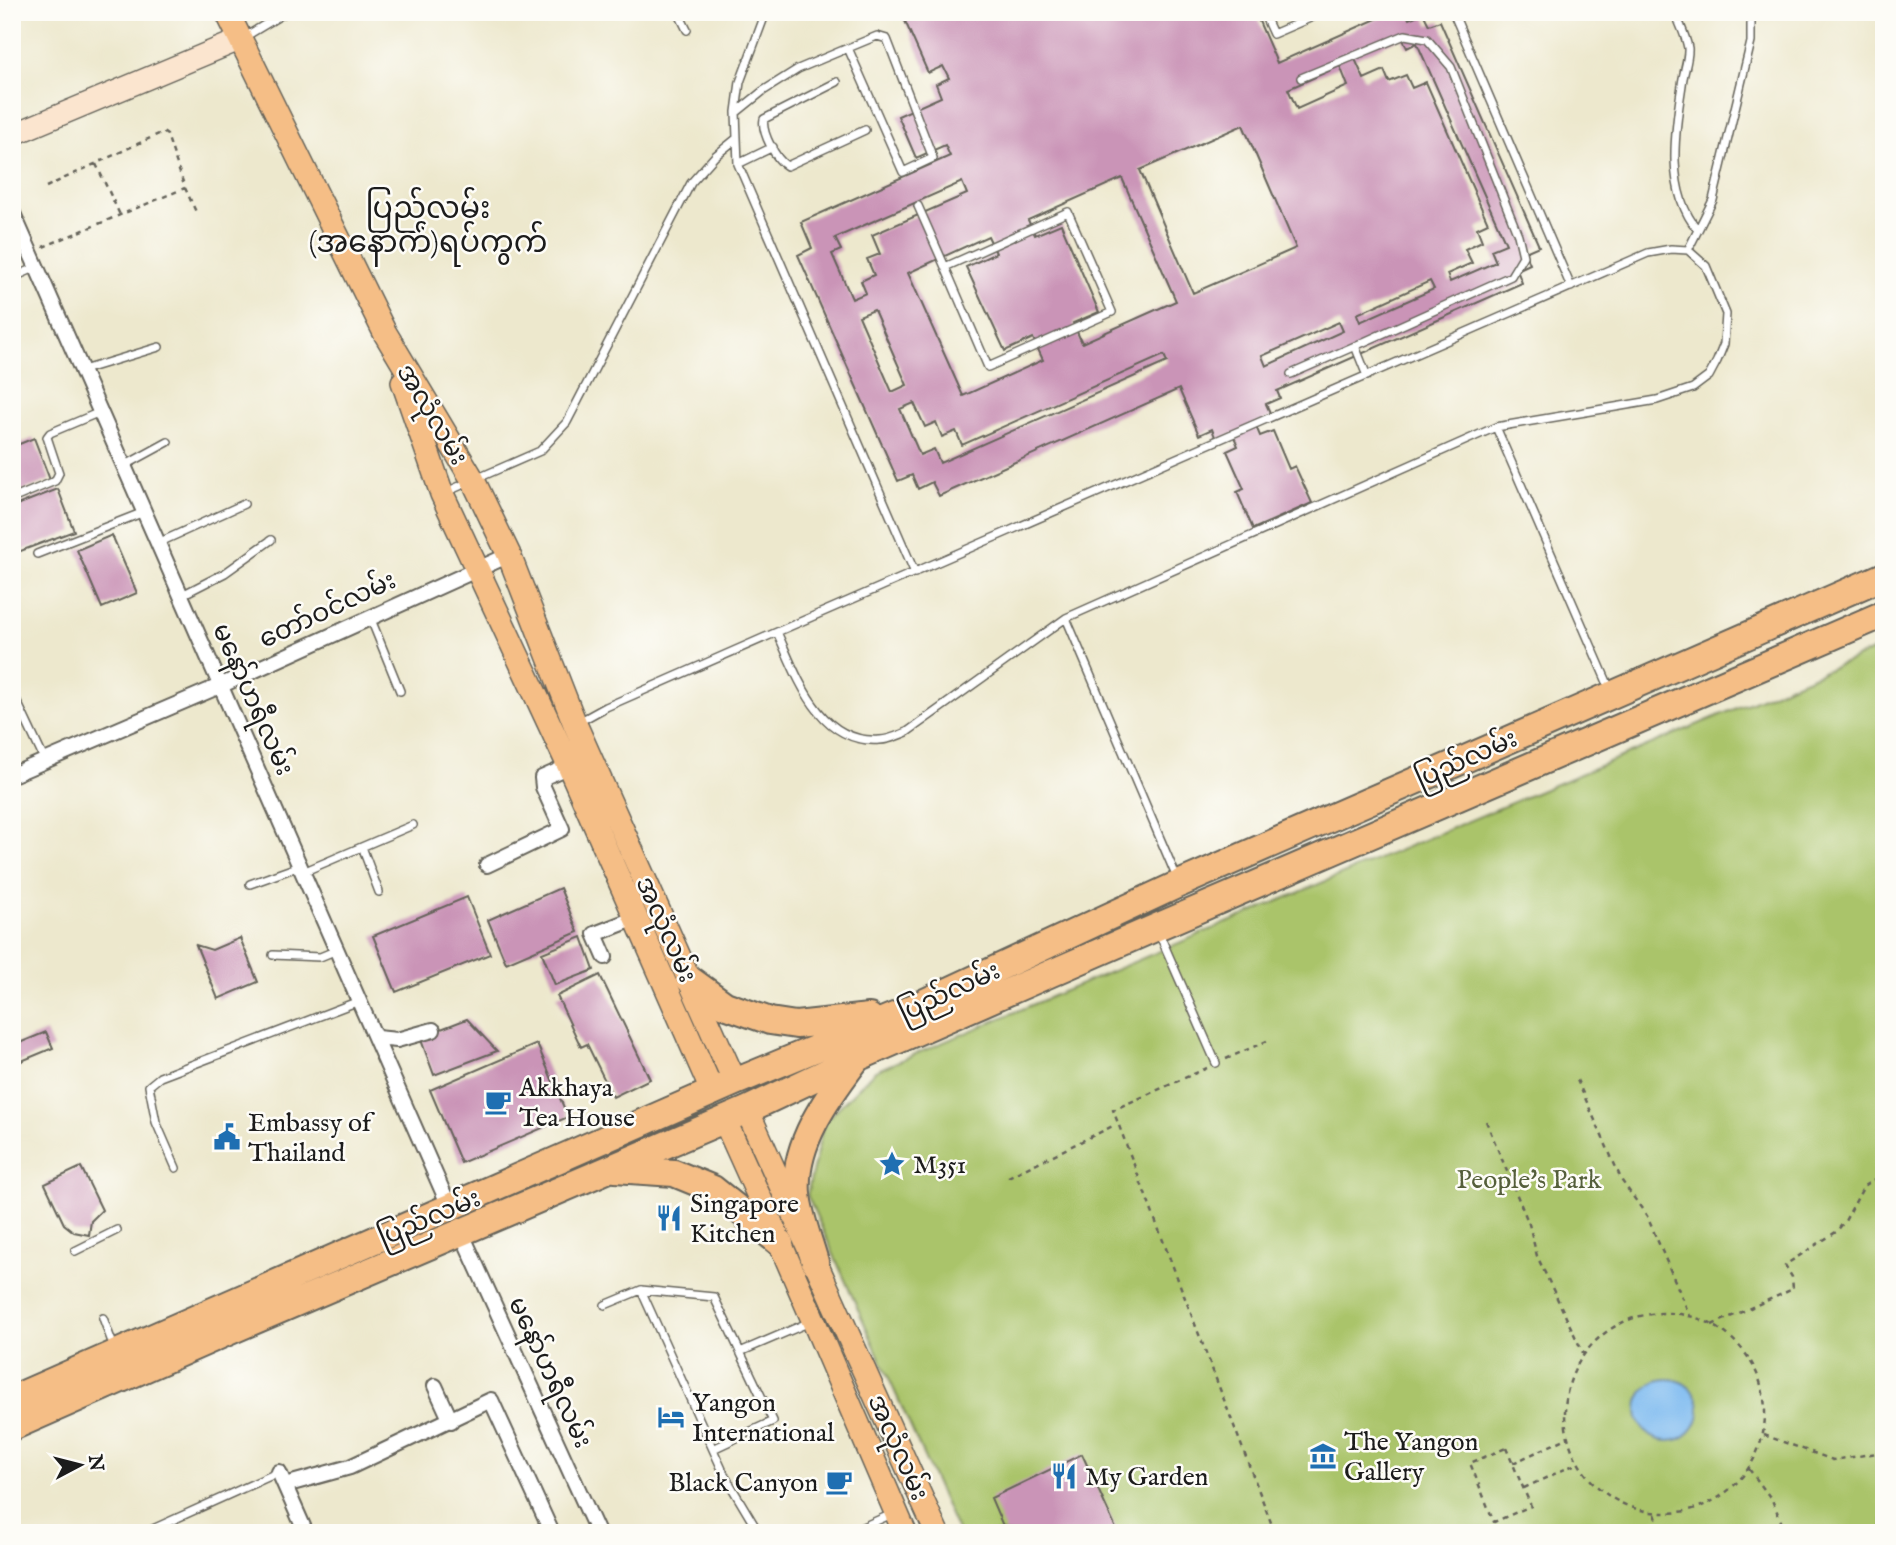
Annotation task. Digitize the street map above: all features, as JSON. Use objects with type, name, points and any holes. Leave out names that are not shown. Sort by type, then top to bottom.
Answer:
[{"type":"highway","name":"ပြည်လမ်း","points":[[12,1427],[736,1114],[859,1057],[1157,927],[1619,710],[1884,576]]},
{"type":"highway","name":"ပြည်လမ်း","points":[[12,1399],[724,1087],[899,1014],[1179,884],[1619,710],[1884,614]]},
{"type":"highway","points":[[689,979],[725,1005],[770,1021],[796,1025],[899,1014]]},
{"type":"highway","points":[[815,1262],[797,1193],[800,1164],[824,1103],[859,1057]]},
{"type":"highway","name":"အလုံလမ်း","points":[[724,1087],[736,1114]]},
{"type":"highway","points":[[610,1169],[674,1173],[713,1189],[780,1242]]},
{"type":"main road","name":"အလုံလမ်း","points":[[227,12],[385,333],[473,480],[509,555],[575,724],[689,979],[724,1087]]},
{"type":"main road","name":"အလုံလမ်း","points":[[385,333],[442,494],[569,766],[636,918],[724,1087]]},
{"type":"main road","name":"အလုံလမ်း","points":[[736,1114],[780,1242],[901,1522]]},
{"type":"main road","name":"အလုံလမ်း","points":[[736,1114],[815,1262],[937,1533]]},
{"type":"main road","points":[[814,1320],[836,1309]]},
{"type":"street","points":[[12,135],[239,40]]},
{"type":"street","name":"မနော်ဟရီလမ်း","points":[[12,211],[450,1208]]},
{"type":"street","name":"တော်ဝင်လမ်း","points":[[12,775],[222,685],[509,555]]},
{"type":"street","points":[[487,865],[562,830],[542,787],[542,778],[569,766]]},
{"type":"street","points":[[605,957],[594,934],[636,918]]},
{"type":"street","points":[[377,1038],[397,1040],[433,1030]]},
{"type":"street","name":"မနော်ဟရီလမ်း","points":[[460,1232],[598,1533]]},
{"type":"street","points":[[435,1386],[451,1421]]},
{"type":"street","points":[[306,1533],[282,1478],[350,1467],[491,1400],[552,1533]]},
{"type":"lane","points":[[239,40],[286,12]]},
{"type":"lane","points":[[678,12],[687,30]]},
{"type":"lane","points":[[766,12],[740,82],[736,112],[738,164],[915,573]]},
{"type":"lane","points":[[1264,12],[1273,34],[1324,12]]},
{"type":"lane","points":[[1453,12],[1571,287]]},
{"type":"lane","points":[[1675,12],[1688,49],[1675,148],[1679,188],[1687,218],[1698,230]]},
{"type":"lane","points":[[1688,250],[1713,200],[1751,42],[1751,12]]},
{"type":"lane","points":[[736,112],[762,91],[798,69],[848,48],[877,36],[887,39],[933,158],[903,172],[848,48]]},
{"type":"lane","points":[[1291,374],[1511,276],[1523,256],[1518,235],[1451,67],[1427,39],[1405,36],[1301,78]]},
{"type":"lane","points":[[837,82],[764,119],[763,125],[772,147],[787,166],[864,130]]},
{"type":"lane","points":[[442,494],[540,451],[566,422],[691,183],[715,156],[736,139]]},
{"type":"lane","points":[[738,164],[772,147]]},
{"type":"lane","points":[[918,206],[944,267],[988,367],[1112,312],[1068,212],[944,267]]},
{"type":"lane","points":[[553,734],[606,707],[777,632],[915,573],[1648,253],[1671,249],[1688,250],[1706,266],[1726,314],[1724,344],[1709,376],[1693,388],[1676,396],[1496,427],[1066,618],[907,732],[881,740],[840,732],[812,704],[777,632]]},
{"type":"lane","points":[[12,278],[37,267]]},
{"type":"lane","points":[[1355,346],[1367,376]]},
{"type":"lane","points":[[83,370],[159,347]]},
{"type":"lane","points":[[12,499],[55,481],[59,473],[47,437],[50,433],[100,411]]},
{"type":"lane","points":[[1496,427],[1619,710]]},
{"type":"lane","points":[[124,466],[167,442]]},
{"type":"lane","points":[[158,543],[244,504]]},
{"type":"lane","points":[[37,554],[145,512]]},
{"type":"lane","points":[[181,595],[225,573],[271,540]]},
{"type":"lane","points":[[370,616],[400,691]]},
{"type":"lane","points":[[1066,618],[1179,884]]},
{"type":"lane","points":[[12,691],[15,703],[45,761]]},
{"type":"lane","points":[[250,884],[302,869],[413,825]]},
{"type":"lane","points":[[362,847],[379,892]]},
{"type":"lane","points":[[1157,927],[1216,1063]]},
{"type":"lane","points":[[273,955],[320,957],[338,950]]},
{"type":"lane","points":[[176,1168],[156,1122],[149,1086],[160,1077],[360,1000]]},
{"type":"lane","points":[[75,1251],[117,1230]]},
{"type":"lane","points":[[641,1290],[725,1476],[759,1533]]},
{"type":"lane","points":[[605,1305],[641,1290],[714,1297],[773,1421],[713,1449]]},
{"type":"lane","points":[[103,1318],[116,1353]]},
{"type":"lane","points":[[740,1352],[814,1320]]},
{"type":"lane","points":[[144,1533],[282,1478]]},
{"type":"lane","points":[[849,1533],[901,1522]]},
{"type":"path","points":[[47,187],[163,132],[167,135],[197,214]]},
{"type":"path","points":[[96,163],[120,215]]},
{"type":"path","points":[[31,253],[185,188]]},
{"type":"path","points":[[1267,1041],[1113,1110],[1275,1533]]},
{"type":"path","points":[[1577,1080],[1622,1181],[1647,1216],[1690,1316]]},
{"type":"path","points":[[1486,1121],[1529,1224],[1537,1256],[1584,1355]]},
{"type":"path","points":[[1009,1177],[1117,1124]]},
{"type":"path","points":[[1712,1325],[1793,1289],[1792,1277],[1785,1265],[1836,1231],[1845,1221],[1864,1186],[1877,1178],[1884,1186]]},
{"type":"path","points":[[1663,1311],[1690,1316],[1699,1317],[1731,1335],[1754,1364],[1765,1399],[1764,1435],[1749,1469],[1731,1489],[1709,1504],[1682,1513],[1655,1514],[1624,1505],[1597,1488],[1577,1463],[1568,1438],[1565,1402],[1575,1367],[1597,1338],[1628,1318],[1663,1311]]},
{"type":"path","points":[[1764,1435],[1833,1460],[1884,1452]]},
{"type":"path","points":[[1513,1463],[1568,1438]]},
{"type":"path","points":[[1506,1448],[1523,1488],[1531,1506],[1494,1522],[1470,1463],[1506,1448]]},
{"type":"path","points":[[1523,1488],[1577,1463]]},
{"type":"path","points":[[1749,1469],[1772,1500],[1786,1533]]},
{"type":"path","points":[[1655,1514],[1662,1533]]},
{"type":"green space","name":"People's Park","points":[[1884,646],[1884,1533],[958,1533],[807,1195],[824,1122],[875,1071]]},
{"type":"water","points":[[1662,1379],[1674,1379],[1690,1388],[1697,1398],[1697,1422],[1690,1432],[1674,1441],[1662,1441],[1651,1436],[1642,1427],[1637,1416],[1637,1404],[1642,1393],[1651,1384]]},
{"type":"building","points":[[901,12],[1083,12],[1087,19],[1103,12],[1255,12],[1277,63],[1392,12],[1406,12],[1409,19],[1423,13],[1429,25],[1440,21],[1539,246],[1525,252],[1530,264],[1517,270],[1522,283],[1277,391],[1280,398],[1266,404],[1272,417],[1255,424],[1260,436],[1273,431],[1289,469],[1295,466],[1312,503],[1253,529],[1237,492],[1244,489],[1227,451],[1238,446],[1233,434],[1217,442],[1212,429],[1199,435],[1179,389],[939,496],[932,482],[918,489],[912,475],[898,481],[798,255],[812,248],[801,222],[950,156],[945,145],[916,158],[898,116],[941,97],[936,84],[949,78],[943,66],[928,73]],"holes":[[[1402,37],[1407,48],[1417,43],[1506,244],[1491,250],[1496,262],[1450,282],[1447,274],[1472,263],[1465,249],[1482,241],[1477,228],[1488,223],[1426,82],[1412,88],[1406,75],[1389,82],[1384,70],[1364,79],[1355,59]],[[1340,66],[1348,86],[1297,109],[1288,89]],[[1243,125],[1296,248],[1193,293],[1140,170]],[[1122,178],[1176,301],[1082,343],[1073,323],[1099,312],[1061,224],[1035,235],[1028,220]],[[962,182],[967,194],[872,235],[880,254],[867,259],[874,275],[861,281],[866,293],[852,299],[832,254],[841,250],[835,238]],[[988,236],[996,253],[966,267],[1005,351],[1033,338],[1043,360],[963,396],[908,273]],[[1430,281],[1434,289],[1360,322],[1357,314]],[[874,310],[907,385],[892,392],[859,316]],[[1339,322],[1343,331],[1266,366],[1262,356]],[[1164,355],[1167,362],[940,463],[934,449],[920,455],[900,409],[914,403],[925,427],[936,422],[942,437],[956,431],[962,445]]]},
{"type":"building","points":[[34,438],[50,480],[12,495],[12,447]]},
{"type":"building","points":[[58,489],[74,531],[18,552],[12,538],[12,507]]},
{"type":"building","points":[[112,535],[137,593],[102,608],[77,550]]},
{"type":"building","points":[[560,888],[578,932],[506,963],[488,920]]},
{"type":"building","points":[[467,897],[490,954],[396,992],[373,936]]},
{"type":"building","points":[[582,937],[594,970],[555,985],[542,953]]},
{"type":"building","points":[[240,938],[258,982],[218,999],[196,945],[212,950]]},
{"type":"building","points":[[600,975],[650,1079],[613,1097],[587,1044],[581,1047],[557,996]]},
{"type":"building","points":[[467,1019],[497,1051],[434,1075],[420,1037]]},
{"type":"building","points":[[46,1032],[53,1048],[12,1065],[12,1046]]},
{"type":"building","points":[[537,1044],[568,1117],[461,1163],[430,1090]]},
{"type":"building","points":[[81,1167],[102,1210],[91,1221],[89,1235],[74,1232],[64,1224],[45,1184]]},
{"type":"building","name":"My Garden","points":[[1082,1454],[1118,1533],[1006,1533],[991,1498]]},
{"type":"place","name":"Akkhaya Tea House","points":[[498,1102]]},
{"type":"place","name":"Embassy of Thailand","points":[[227,1137]]},
{"type":"place","name":"M351","points":[[892,1164]]},
{"type":"place","name":"Singapore Kitchen","points":[[669,1218]]},
{"type":"place","name":"Yangon International","points":[[671,1417]]},
{"type":"place","name":"The Yangon Gallery","points":[[1323,1456]]},
{"type":"place","name":"My Garden","points":[[1064,1476]]},
{"type":"place","name":"Black Canyon","points":[[839,1482]]},
{"type":"district","name":"ပြည်လမ်း (အနောက်)ရပ်ကွက်","points":[[428,225]]}]
